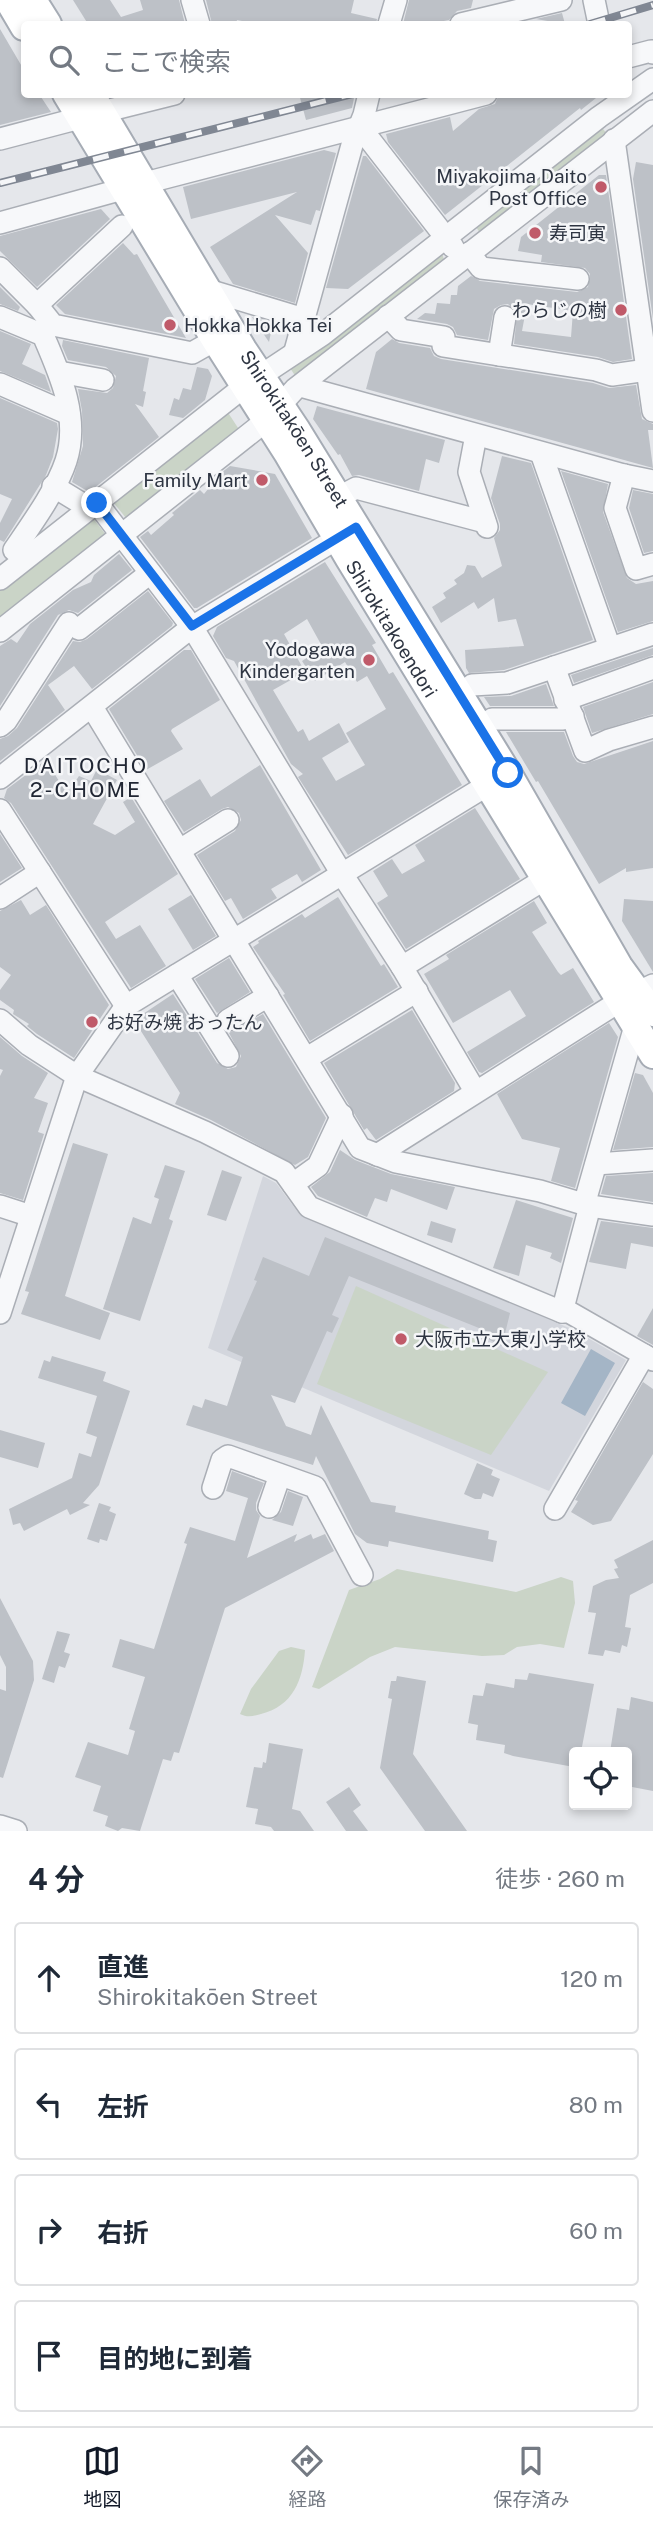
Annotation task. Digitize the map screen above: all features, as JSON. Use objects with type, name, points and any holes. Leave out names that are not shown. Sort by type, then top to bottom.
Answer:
[{"type":"main road","points":[[8,0],[21,22]]},
{"type":"main road","points":[[33,0],[46,21]]},
{"type":"main road","points":[[73,98],[91,108]]},
{"type":"main road","name":"Shirokitakōen Street","points":[[91,108],[134,186],[208,290],[253,380],[274,413],[339,497],[347,532],[498,779],[640,1003]]},
{"type":"main road","points":[[134,186],[215,341],[253,380]]},
{"type":"main road","name":"Shirokitakoendori","points":[[274,413],[347,532]]},
{"type":"main road","points":[[498,779],[545,879],[640,1003],[653,1055]]},
{"type":"street","points":[[192,0],[198,21]]},
{"type":"street","points":[[390,21],[396,0]]},
{"type":"street","points":[[474,21],[561,0]]},
{"type":"street","points":[[594,0],[598,21]]},
{"type":"street","points":[[632,56],[651,51],[653,53]]},
{"type":"street","points":[[632,90],[653,79]]},
{"type":"street","points":[[0,139],[91,108],[150,98]]},
{"type":"street","points":[[295,351],[352,145],[368,98]]},
{"type":"street","points":[[0,223],[471,98]]},
{"type":"street","points":[[0,631],[274,413],[300,386],[388,316],[614,140],[647,123],[613,99],[322,335],[253,380],[93,506],[14,550]]},
{"type":"street","points":[[360,127],[445,237],[481,268],[578,279]]},
{"type":"street","points":[[614,140],[653,411]]},
{"type":"street","points":[[37,305],[122,226]]},
{"type":"street","points":[[0,268],[37,305],[48,330],[69,414],[70,446],[66,463],[14,550],[0,579]]},
{"type":"street","points":[[208,290],[304,319]]},
{"type":"street","points":[[388,316],[401,330],[444,337],[443,346],[596,370],[612,375],[647,370]]},
{"type":"street","points":[[0,317],[48,330],[192,353],[215,341]]},
{"type":"street","points":[[499,355],[505,317]]},
{"type":"street","points":[[59,372],[103,380]]},
{"type":"street","points":[[0,384],[69,414]]},
{"type":"street","points":[[300,386],[653,481]]},
{"type":"street","points":[[339,497],[356,488],[486,524],[469,471],[476,435]]},
{"type":"street","points":[[541,453],[610,648]]},
{"type":"street","points":[[624,475],[615,508],[636,569],[653,564]]},
{"type":"street","points":[[53,486],[93,506],[121,536],[192,626],[342,874],[402,967],[475,1091]]},
{"type":"street","points":[[0,778],[192,626],[347,532]]},
{"type":"street","points":[[0,726],[74,626],[150,573]]},
{"type":"street","points":[[472,685],[507,683],[653,634]]},
{"type":"street","points":[[554,667],[585,751],[609,740],[653,727]]},
{"type":"street","points":[[492,719],[563,719],[569,708],[653,668]]},
{"type":"street","points":[[92,707],[360,1148],[409,1165],[540,1191],[587,1205],[653,1215]]},
{"type":"street","points":[[0,1313],[77,1076],[126,1006],[498,779]]},
{"type":"street","points":[[0,810],[126,1006]]},
{"type":"street","points":[[180,850],[228,820]]},
{"type":"street","points":[[0,898],[40,872]]},
{"type":"street","points":[[402,967],[545,879]]},
{"type":"street","points":[[177,975],[228,1056]]},
{"type":"street","points":[[307,1058],[416,991]]},
{"type":"street","points":[[228,1020],[268,996]]},
{"type":"street","points":[[377,1155],[475,1091],[640,1003]]},
{"type":"street","points":[[562,1312],[596,1164],[640,1003]]},
{"type":"street","points":[[0,1020],[29,1045],[77,1076],[205,1132],[284,1172],[309,1207],[562,1312],[569,1312],[648,1357],[555,1508]]},
{"type":"street","points":[[293,1184],[318,1166],[342,1115]]},
{"type":"street","points":[[596,1164],[653,1160]]},
{"type":"street","points":[[0,1206],[31,1216]]},
{"type":"street","points":[[213,1488],[222,1460],[228,1456],[315,1487],[321,1520],[362,1575]]},
{"type":"street","points":[[270,1507],[281,1475]]},
{"type":"street","points":[[0,1826],[16,1831]]},
{"type":"shaded area","points":[[600,125],[607,134],[480,233],[474,224]]},
{"type":"shaded area","points":[[442,253],[444,260],[296,377],[290,368]]},
{"type":"shaded area","points":[[225,408],[242,434],[130,523],[109,497]]},
{"type":"shaded area","points":[[90,514],[109,539],[0,625],[0,584]]},
{"type":"shaded area","name":"大阪市立大東小学校","points":[[263,1176],[276,1183],[300,1215],[574,1330],[626,1360],[549,1491],[208,1348]]},
{"type":"shaded area","points":[[356,1286],[548,1372],[491,1455],[317,1384]]},
{"type":"shaded area","points":[[397,1569],[516,1592],[561,1577],[573,1581],[575,1603],[564,1648],[540,1644],[517,1647],[504,1655],[482,1656],[395,1647],[370,1657],[319,1689],[312,1687],[349,1590],[380,1579]]},
{"type":"shaded area","points":[[291,1647],[305,1650],[299,1681],[288,1698],[281,1705],[261,1714],[240,1714],[251,1689],[279,1651]]},
{"type":"water","points":[[591,1349],[615,1363],[585,1416],[561,1403]]},
{"type":"building","points":[[73,0],[110,0],[121,17],[143,10],[140,0],[179,0],[184,21],[86,21]]},
{"type":"building","points":[[206,0],[354,0],[351,13],[377,19],[377,21],[211,21]]},
{"type":"building","points":[[409,0],[473,0],[471,8],[457,11],[449,20],[404,21]]},
{"type":"building","points":[[562,13],[564,21],[548,21],[536,19]]},
{"type":"building","points":[[0,29],[21,65],[21,98],[42,98],[51,112],[0,125]]},
{"type":"building","points":[[300,98],[354,98],[352,108],[306,120]]},
{"type":"building","points":[[497,98],[596,98],[445,215],[388,142],[386,134],[450,117],[453,131],[479,109],[495,104]]},
{"type":"building","points":[[324,150],[336,153],[320,211],[316,210],[311,225],[275,215],[308,253],[295,303],[233,284],[210,247],[297,192],[191,219],[183,187]]},
{"type":"building","points":[[363,156],[366,156],[424,231],[348,289],[326,288]]},
{"type":"building","points":[[636,162],[653,165],[653,319],[633,179]]},
{"type":"building","points":[[599,175],[606,175],[632,359],[613,362],[598,357],[514,344],[517,313],[508,304],[494,309],[488,340],[457,335],[453,327],[447,324],[417,319],[425,313],[435,314],[437,303],[450,304],[451,295],[457,295],[458,286],[471,276],[480,281],[577,292],[588,287],[590,274],[585,268],[541,262],[542,255],[518,251],[521,237]],"holes":[[[527,304],[573,311],[571,337],[522,331]]]},
{"type":"building","points":[[101,209],[110,219],[37,287],[0,251],[0,236]]},
{"type":"building","points":[[123,243],[134,255],[137,254],[186,338],[65,314],[56,305]]},
{"type":"building","points":[[0,287],[20,307],[18,311],[0,304]]},
{"type":"building","points":[[252,317],[273,323],[269,342]]},
{"type":"building","points":[[0,331],[31,344],[22,364],[45,375],[51,392],[0,371]]},
{"type":"building","points":[[392,339],[399,343],[430,348],[434,356],[441,359],[593,383],[609,388],[636,385],[642,419],[653,424],[653,430],[648,430],[653,468],[366,389],[376,352]]},
{"type":"building","points":[[63,340],[149,358],[143,407],[135,404],[159,437],[89,492],[72,482],[83,446],[78,389],[107,393],[113,388],[116,376],[106,367],[68,360],[62,346]]},
{"type":"building","points":[[197,367],[208,369],[212,376],[205,400],[183,418],[169,415],[174,398],[179,400],[183,388],[191,390]]},
{"type":"building","points":[[0,398],[57,423],[58,429],[53,457],[46,475],[4,542],[0,540],[0,523],[12,499],[0,494]]},
{"type":"building","points":[[317,406],[445,440],[439,463],[426,459],[419,491],[359,475],[352,476],[340,454],[338,455],[313,419]]},
{"type":"building","points":[[502,456],[531,463],[593,640],[504,670],[469,673],[465,650],[524,646],[516,619],[498,622],[494,598],[478,609],[474,602],[441,623],[432,607],[446,598],[443,593],[457,584],[454,580],[464,573],[467,565],[475,566],[482,578],[502,566],[494,538],[500,530],[500,524],[491,498]]},
{"type":"building","points":[[230,466],[275,474],[312,538],[194,608],[140,537],[148,531],[151,535],[200,490],[204,494]]},
{"type":"building","points":[[561,471],[608,484],[603,512],[627,578],[636,584],[653,581],[653,621],[618,632]]},
{"type":"building","points":[[633,490],[653,494],[653,551],[644,553],[629,508]]},
{"type":"building","points":[[119,554],[132,570],[78,613],[69,610],[58,615],[0,706],[0,646],[11,639],[17,643],[30,624],[73,590],[91,582],[94,575]]},
{"type":"building","points":[[325,562],[376,643],[372,645],[389,674],[393,672],[462,785],[348,855],[298,777],[303,774],[291,764],[234,661],[226,658],[213,636],[217,627]],"holes":[[[307,619],[323,648],[302,661],[315,681],[345,662],[357,682],[367,676],[386,709],[346,733],[365,765],[336,781],[322,758],[349,742],[339,723],[309,741],[303,729],[298,732],[273,690],[305,672],[284,634]]]},
{"type":"building","points":[[148,591],[173,623],[172,626],[92,689],[74,666],[48,685],[65,710],[0,761],[0,739],[17,728],[73,641],[87,639]]},
{"type":"building","points":[[653,648],[653,655],[574,683],[571,675]]},
{"type":"building","points":[[184,650],[191,650],[220,700],[172,729],[183,749],[146,770],[109,709]]},
{"type":"building","points":[[653,682],[653,714],[592,733],[583,707]]},
{"type":"building","points":[[546,684],[554,706],[490,706],[484,697],[511,696]]},
{"type":"building","points":[[506,732],[564,732],[573,756],[577,762],[584,764],[653,741],[653,868],[626,872],[626,868],[599,884]]},
{"type":"building","points":[[46,760],[67,794],[79,776],[91,781],[97,769],[117,780],[93,824],[115,835],[135,822],[123,802],[131,797],[178,874],[105,922],[116,939],[140,925],[166,966],[131,988],[11,803],[4,798],[7,789]]},
{"type":"building","points":[[260,765],[321,870],[302,882],[297,874],[271,889],[277,898],[243,919],[231,898],[225,901],[197,855],[235,831],[241,820],[239,813],[228,807],[222,809],[184,832],[164,801],[200,779],[211,797]]},
{"type":"building","points":[[475,808],[520,879],[406,949],[377,903],[388,896],[373,871],[392,859],[402,874],[425,861],[415,845]]},
{"type":"building","points":[[0,834],[22,868],[0,882]]},
{"type":"building","points":[[191,895],[216,936],[193,950],[168,909]]},
{"type":"building","points":[[338,897],[381,966],[384,964],[398,987],[310,1041],[283,995],[285,994],[253,947],[258,941],[302,914],[305,918]]},
{"type":"building","points":[[624,899],[653,901],[653,972],[622,921]]},
{"type":"building","points":[[21,900],[30,915],[46,905],[109,1005],[74,1058],[37,1034],[27,1026],[29,1024],[13,1014],[14,1010],[0,1000],[0,990],[11,975],[0,967],[0,911]]},
{"type":"building","points":[[534,901],[547,923],[532,932],[558,972],[561,975],[573,968],[594,1002],[482,1073],[467,1052],[526,1016],[510,990],[453,1023],[424,974],[449,959],[446,955]]},
{"type":"building","points":[[229,958],[250,992],[217,1013],[195,979]]},
{"type":"building","points":[[173,994],[217,1063],[228,1069],[236,1067],[241,1056],[229,1033],[263,1014],[326,1118],[308,1157],[295,1165],[175,1104],[180,1093],[134,1020]]},
{"type":"building","points":[[412,1010],[455,1083],[454,1091],[376,1140],[367,1128],[364,1130],[324,1063]]},
{"type":"building","points":[[609,1023],[618,1037],[575,1188],[551,1181],[560,1148],[522,1139],[497,1094]]},
{"type":"building","points":[[0,1037],[48,1073],[34,1098],[48,1103],[38,1132],[44,1134],[23,1200],[0,1193],[0,1076],[3,1070],[0,1069]]},
{"type":"building","points":[[635,1073],[643,1075],[653,1093],[653,1147],[613,1150]]},
{"type":"building","points":[[73,1143],[108,1154],[65,1296],[110,1313],[100,1340],[21,1314],[29,1292],[25,1291]]},
{"type":"building","points":[[340,1150],[355,1160],[391,1174],[455,1187],[447,1210],[391,1189],[387,1202],[375,1198],[367,1217],[318,1196],[311,1187],[330,1172]]},
{"type":"building","points":[[165,1165],[185,1171],[169,1219],[173,1221],[140,1321],[103,1309],[133,1217],[151,1224],[159,1199],[154,1197]]},
{"type":"building","points":[[222,1170],[242,1177],[226,1221],[207,1215]]},
{"type":"building","points":[[653,1173],[653,1202],[601,1194],[606,1176]]},
{"type":"building","points":[[516,1200],[573,1218],[561,1263],[550,1258],[552,1253],[526,1245],[519,1276],[493,1268]]},
{"type":"building","points":[[431,1221],[456,1229],[452,1243],[427,1235]]},
{"type":"building","points":[[601,1221],[653,1228],[653,1247],[631,1243],[626,1269],[589,1262]]},
{"type":"building","points":[[325,1237],[510,1313],[502,1346],[486,1338],[489,1332],[349,1276],[332,1315],[339,1318],[332,1333],[327,1331],[295,1403],[271,1395],[286,1426],[311,1435],[321,1405],[371,1502],[396,1506],[395,1512],[489,1531],[488,1539],[497,1541],[493,1562],[389,1541],[388,1547],[367,1543],[355,1534],[316,1456],[313,1465],[186,1425],[193,1405],[202,1408],[205,1399],[227,1406],[243,1357],[227,1350],[257,1281],[254,1280],[263,1257],[309,1276]]},
{"type":"building","points":[[653,1308],[653,1345],[637,1336]]},
{"type":"building","points":[[52,1356],[106,1372],[103,1381],[130,1391],[99,1485],[83,1503],[90,1505],[70,1515],[67,1509],[24,1531],[20,1523],[13,1525],[9,1509],[72,1478],[79,1453],[91,1457],[97,1437],[86,1433],[97,1396],[38,1378],[44,1360],[50,1362]]},
{"type":"building","points":[[643,1382],[653,1389],[653,1454],[611,1521],[593,1525],[571,1512],[578,1501],[575,1500]]},
{"type":"building","points":[[0,1430],[45,1443],[38,1468],[0,1457]]},
{"type":"building","points":[[477,1463],[493,1470],[491,1475],[500,1479],[493,1497],[483,1493],[481,1499],[475,1499],[464,1494]]},
{"type":"building","points":[[232,1471],[264,1483],[256,1503],[260,1516],[247,1558],[297,1534],[294,1542],[311,1534],[313,1539],[325,1534],[334,1551],[225,1608],[179,1753],[174,1752],[171,1761],[163,1759],[140,1831],[122,1828],[118,1831],[105,1826],[108,1816],[93,1811],[101,1786],[75,1777],[88,1742],[128,1755],[135,1731],[129,1729],[145,1677],[112,1667],[120,1639],[154,1649],[190,1527],[235,1541],[248,1498],[226,1491]]},
{"type":"building","points":[[288,1491],[303,1497],[293,1526],[272,1520],[281,1512]]},
{"type":"building","points":[[99,1503],[111,1507],[109,1511],[116,1514],[107,1541],[100,1539],[99,1543],[87,1539]]},
{"type":"building","points":[[653,1540],[653,1583],[630,1595],[625,1627],[631,1628],[627,1647],[622,1645],[620,1653],[605,1650],[603,1656],[588,1654],[596,1613],[588,1612],[593,1586],[619,1578],[614,1569],[618,1568],[614,1560]]},
{"type":"building","points":[[0,1598],[33,1661],[34,1680],[3,1778],[0,1777],[0,1689],[6,1691],[6,1667],[0,1655]]},
{"type":"building","points":[[57,1631],[70,1634],[64,1652],[70,1654],[65,1668],[59,1666],[54,1683],[42,1679]]},
{"type":"building","points":[[529,1673],[594,1684],[582,1747],[569,1747],[569,1766],[513,1756],[504,1753],[505,1745],[476,1740],[478,1725],[468,1723],[473,1695],[483,1696],[486,1683],[514,1688],[515,1679],[527,1680]]},
{"type":"building","points":[[397,1676],[426,1681],[413,1754],[467,1831],[425,1831],[380,1768],[392,1699],[388,1698],[391,1681],[396,1681]]},
{"type":"building","points":[[631,1697],[653,1702],[653,1791],[632,1787],[632,1747],[611,1747],[617,1708],[629,1710]]},
{"type":"building","points":[[269,1743],[303,1749],[292,1809],[300,1811],[314,1831],[274,1831],[271,1827],[255,1824],[258,1809],[246,1807],[254,1767],[262,1768],[263,1762],[266,1763]]},
{"type":"building","points":[[349,1787],[361,1805],[353,1811],[368,1831],[346,1831],[326,1802]]},
{"type":"railway","points":[[600,21],[653,5]]},
{"type":"railway","points":[[0,183],[336,98]]},
{"type":"place","name":"Miyakojima Daito Post Office","points":[[601,187]]},
{"type":"place","name":"寿司寅","points":[[535,233]]},
{"type":"place","name":"わらじの樹","points":[[621,310]]},
{"type":"place","name":"Hokka Hokka Tei","points":[[170,325]]},
{"type":"place","name":"Family Mart","points":[[262,480]]},
{"type":"place","name":"Yodogawa Kindergarten","points":[[369,660]]},
{"type":"place","name":"お好み焼 おったん","points":[[92,1022]]},
{"type":"place","name":"大阪市立大東小学校","points":[[401,1339]]},
{"type":"district","name":"DAITOCHO 2-CHOME","points":[[86,777]]},
{"type":"route","points":[[97,503],[192,626],[356,527],[508,773]]}]
